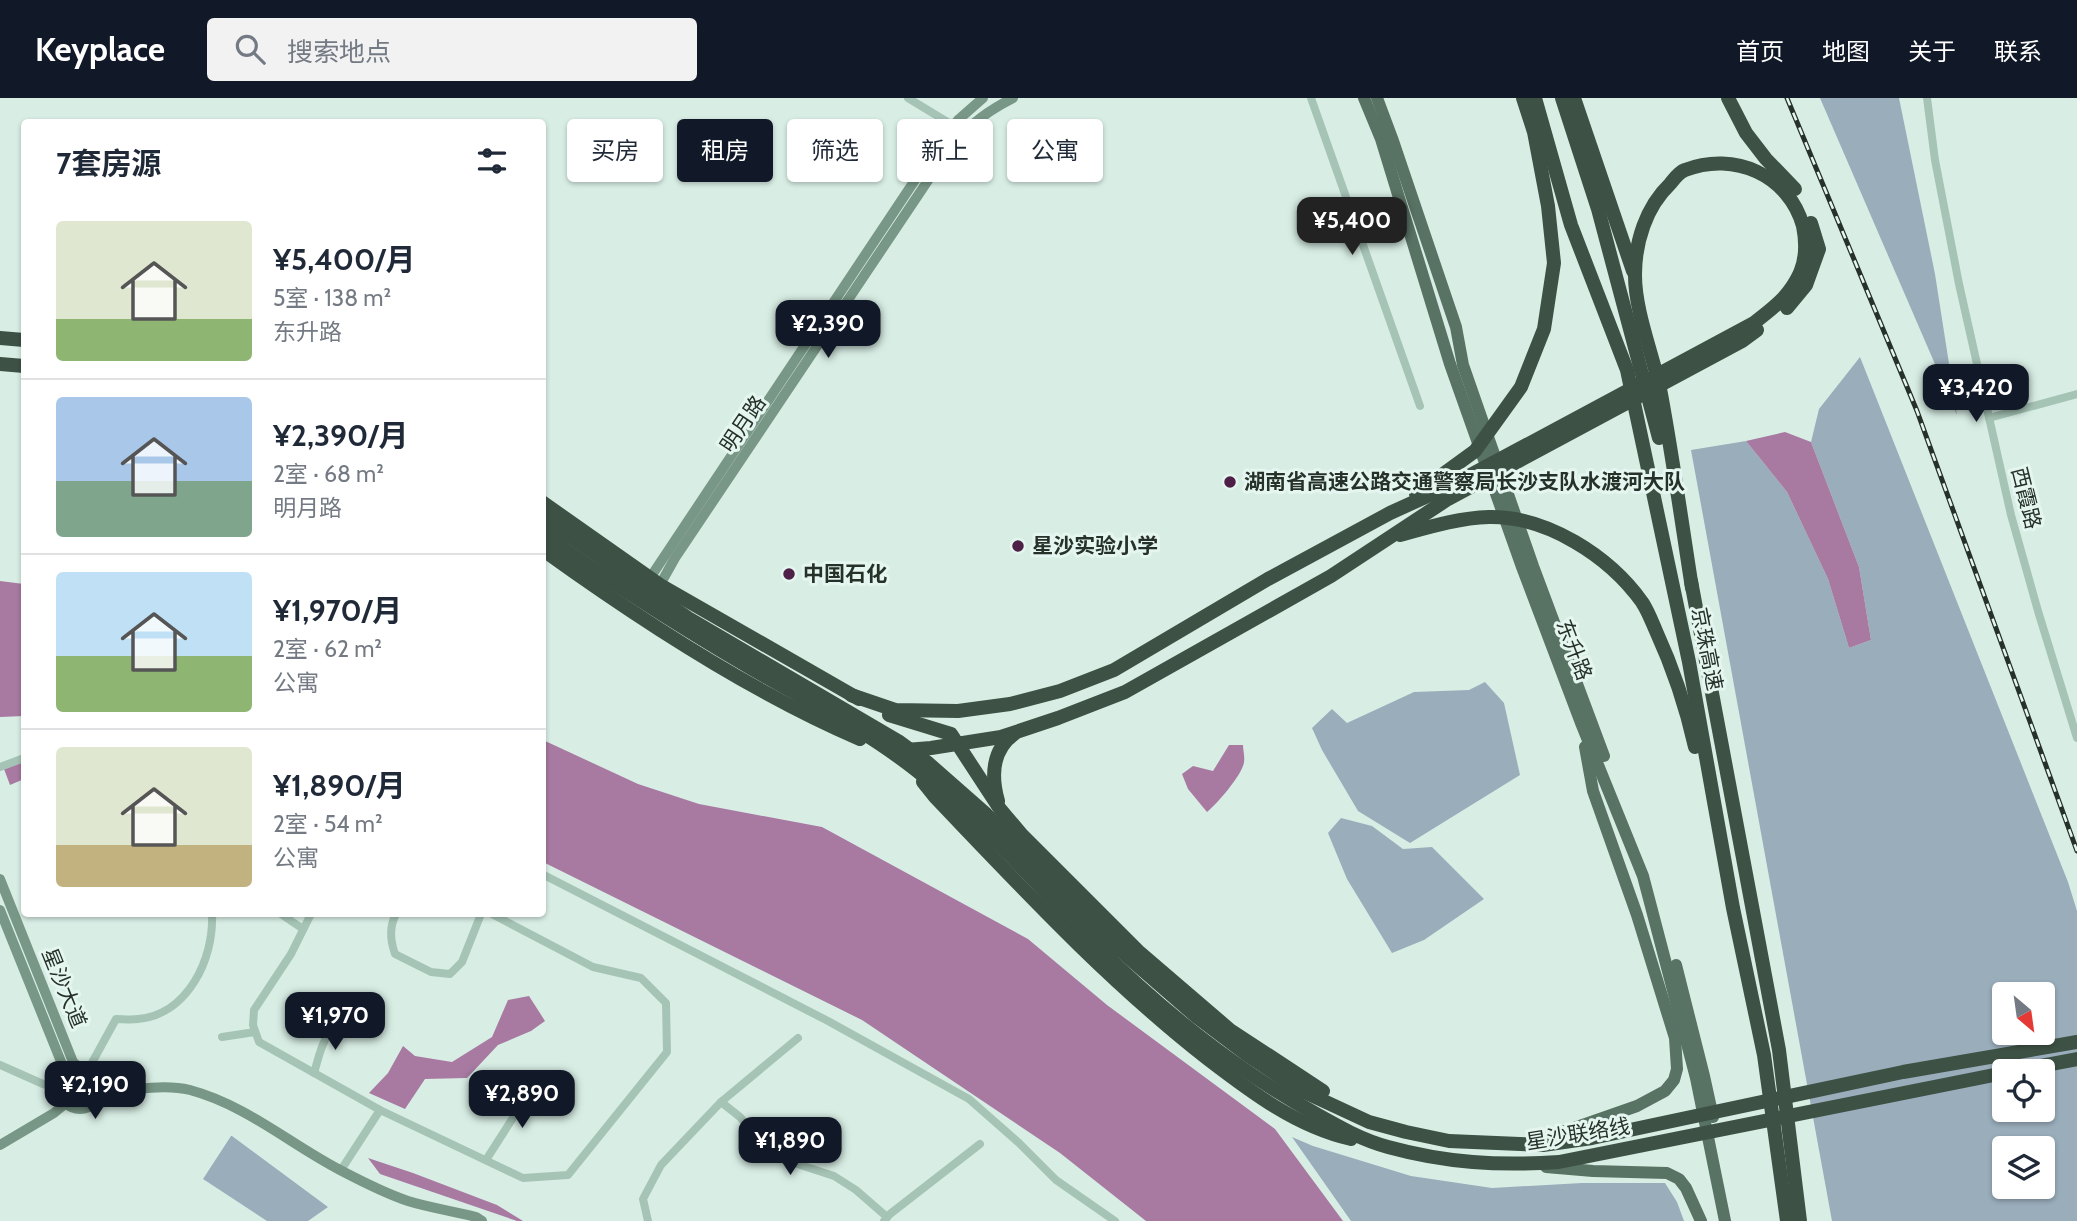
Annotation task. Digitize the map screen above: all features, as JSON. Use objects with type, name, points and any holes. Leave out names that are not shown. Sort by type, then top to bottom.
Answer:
[{"type":"highway","points":[[1391,513],[1475,452],[1521,387],[1544,329],[1554,263],[1548,206],[1534,132],[1522,98]]},
{"type":"highway","name":"京珠高速","points":[[1535,98],[1571,225],[1627,370],[1689,662],[1733,908],[1786,1169],[1800,1221]]},
{"type":"highway","points":[[1562,98],[1646,357]]},
{"type":"highway","points":[[1574,98],[1635,275],[1646,357]]},
{"type":"highway","points":[[546,552],[636,613],[769,694],[877,747],[898,750],[1001,737],[1117,695],[1331,576],[1448,499],[1742,341],[1784,311],[1807,285],[1819,249],[1807,208],[1791,184],[1766,159],[1746,133],[1728,98]]},
{"type":"highway","points":[[851,695],[895,710],[958,711],[1010,704],[1060,691],[1114,670],[1268,579],[1391,513],[1452,485],[1754,323],[1783,301],[1801,271],[1806,240],[1798,210],[1780,186],[1751,169],[1720,162],[1683,170],[1656,198],[1646,219],[1641,230],[1635,275]]},
{"type":"highway","points":[[0,338],[21,340]]},
{"type":"highway","name":"京珠高速","points":[[1646,357],[1779,1049],[1787,1221]]},
{"type":"highway","points":[[0,364],[21,366]]},
{"type":"highway","points":[[546,505],[655,581],[879,712],[951,734],[1000,809],[1022,835],[1138,951],[1230,1030],[1314,1087],[1406,1132]]},
{"type":"highway","points":[[1385,539],[1450,521],[1489,517],[1520,519],[1552,530],[1602,559],[1643,603],[1667,654],[1687,713],[1733,908]]},
{"type":"highway","points":[[546,520],[688,618],[873,725],[928,763],[986,814],[1192,1022]]},
{"type":"highway","points":[[546,536],[650,608],[878,741],[972,818],[1100,949],[1192,1022],[1298,1089],[1369,1122],[1449,1141],[1543,1145],[1592,1138],[1903,1072],[2077,1042]]},
{"type":"highway","points":[[1000,809],[995,790],[995,759],[1006,739],[1015,733]]},
{"type":"highway","points":[[898,750],[934,797],[1047,915],[1157,1018],[1233,1078],[1282,1111],[1327,1133],[1386,1147]]},
{"type":"highway","name":"星沙联络线","points":[[1192,1022],[1221,1052],[1290,1100],[1351,1133],[1386,1147],[1460,1162],[1521,1165],[1559,1162],[1992,1075]]},
{"type":"highway","points":[[2055,1063],[2077,1059]]},
{"type":"main road","name":"东升路","points":[[1364,98],[1381,139],[1581,723],[1643,876],[1700,1077]]},
{"type":"main road","name":"东升路","points":[[1377,98],[1456,327],[1457,364]]},
{"type":"main road","name":"东升路","points":[[1527,567],[1648,873],[1681,981],[1728,1215]]},
{"type":"main road","points":[[1528,1145],[1637,1106],[1665,1091],[1674,1080],[1678,1069],[1675,1038],[1637,915],[1593,791],[1581,723]]},
{"type":"main road","points":[[1521,1165],[1667,1173],[1679,1179],[1686,1188],[1701,1221]]},
{"type":"street","points":[[908,98],[942,119]]},
{"type":"street","name":"明月路","points":[[978,119],[1013,98]]},
{"type":"street","points":[[1311,98],[1420,406]]},
{"type":"street","name":"西霞路","points":[[1927,98],[1935,160],[1959,284],[2011,515],[2077,738]]},
{"type":"street","points":[[976,119],[977,100]]},
{"type":"street","name":"明月路","points":[[960,119],[977,100]]},
{"type":"street","name":"明月路","points":[[636,613],[914,182]]},
{"type":"street","name":"明月路","points":[[655,581],[675,558],[928,182]]},
{"type":"street","points":[[1989,418],[2077,394]]},
{"type":"street","points":[[0,767],[21,759]]},
{"type":"street","points":[[546,876],[828,1021],[970,1099],[1056,1180],[1115,1221]]},
{"type":"street","name":"星沙大道","points":[[0,879],[73,1062],[84,1069]]},
{"type":"street","name":"星沙大道","points":[[0,910],[64,1069],[61,1083]]},
{"type":"street","points":[[84,1069],[116,1019],[139,1019],[162,1012],[182,998],[205,962],[210,946],[212,917]]},
{"type":"street","points":[[285,917],[303,929]]},
{"type":"street","points":[[309,917],[291,954],[254,1010],[253,1025],[259,1042],[380,1110],[523,1178],[568,1175],[667,1052],[666,1003],[641,978],[593,967],[498,917]]},
{"type":"street","points":[[394,917],[391,941],[395,954],[431,972],[450,974],[462,962],[480,917]]},
{"type":"street","points":[[314,1073],[330,1030],[344,1022]]},
{"type":"street","points":[[222,1037],[256,1032]]},
{"type":"street","points":[[648,1221],[643,1199],[661,1165],[721,1102],[798,1038]]},
{"type":"street","points":[[0,1065],[43,1084],[61,1083]]},
{"type":"street","points":[[84,1069],[98,1079],[99,1097],[88,1107],[75,1108],[62,1097],[61,1083],[71,1070],[84,1069]]},
{"type":"street","points":[[486,1160],[534,1085]]},
{"type":"street","points":[[100,1091],[156,1086],[189,1090],[223,1101],[259,1119],[341,1170],[408,1201],[476,1217],[482,1221]]},
{"type":"street","points":[[721,1102],[740,1117],[776,1157],[834,1176],[856,1190],[886,1219],[980,1144]]},
{"type":"street","points":[[0,1145],[66,1103]]},
{"type":"street","points":[[341,1170],[380,1110]]},
{"type":"shaded area","points":[[1820,98],[1899,98],[1935,274],[1957,415]]},
{"type":"shaded area","points":[[1860,357],[2068,882],[2077,911],[2077,1221],[1832,1221],[1691,450],[1746,441],[1787,492],[1828,579],[1849,648],[1871,640],[1859,567],[1811,442],[1819,409]]},
{"type":"shaded area","points":[[1785,432],[1811,442],[1859,567],[1871,640],[1849,648],[1828,579],[1787,492],[1746,441]]},
{"type":"shaded area","points":[[0,581],[21,584],[21,716],[0,717]]},
{"type":"shaded area","points":[[1485,682],[1504,703],[1520,775],[1410,843],[1358,811],[1312,728],[1332,709],[1347,723],[1414,692],[1469,690]]},
{"type":"shaded area","points":[[546,741],[638,784],[699,804],[822,827],[1028,939],[1107,1005],[1275,1129],[1343,1221],[1146,1221],[1060,1153],[862,1020],[546,863]]},
{"type":"shaded area","points":[[1229,745],[1243,745],[1242,767],[1228,789],[1207,812],[1188,789],[1182,774],[1193,766],[1213,771]]},
{"type":"shaded area","points":[[21,762],[21,780],[10,785],[4,769]]},
{"type":"shaded area","points":[[1341,818],[1372,826],[1403,849],[1432,847],[1484,899],[1424,940],[1392,953],[1347,879],[1328,833]]},
{"type":"shaded area","points":[[529,996],[545,1021],[531,1031],[498,1045],[467,1078],[425,1079],[405,1109],[369,1093],[388,1073],[403,1046],[415,1056],[452,1062],[492,1037],[508,1000]]},
{"type":"shaded area","points":[[231,1136],[328,1207],[308,1221],[267,1221],[203,1179]]},
{"type":"shaded area","points":[[1292,1137],[1411,1176],[1492,1188],[1582,1183],[1665,1183],[1677,1202],[1684,1221],[1351,1221]]},
{"type":"shaded area","points":[[368,1158],[497,1205],[523,1221],[380,1174]]},
{"type":"railway","points":[[1787,98],[1917,411],[2077,851]]},
{"type":"place","name":"湖南省高速公路交通警察局长沙支队水渡河大队","points":[[1230,482]]},
{"type":"place","name":"星沙实验小学","points":[[1018,546]]},
{"type":"place","name":"中国石化","points":[[789,574]]}]
